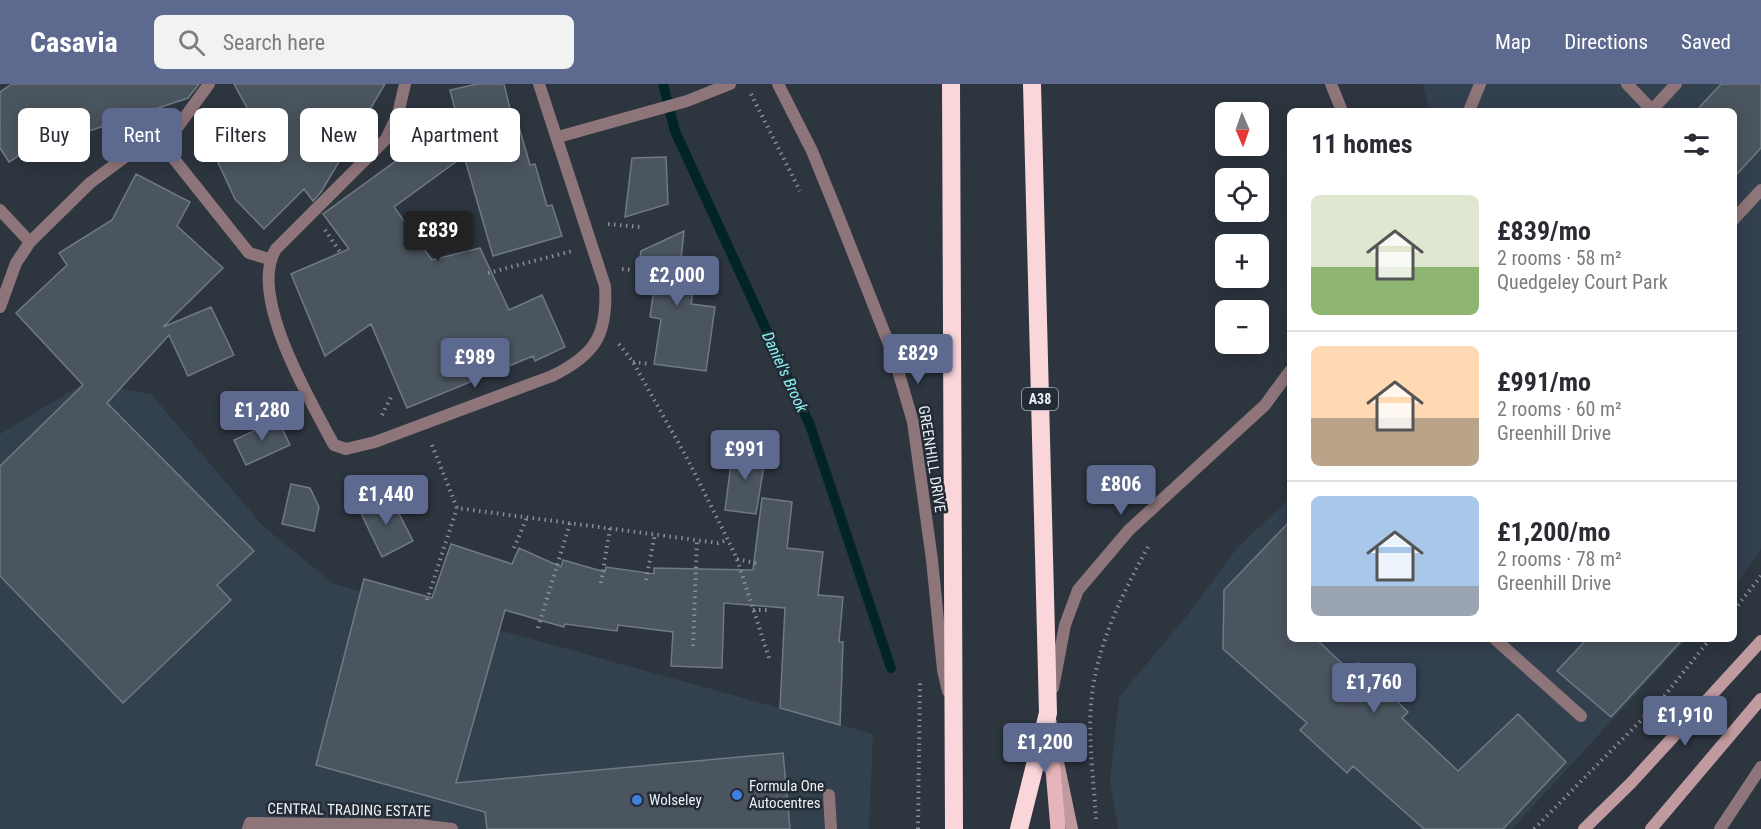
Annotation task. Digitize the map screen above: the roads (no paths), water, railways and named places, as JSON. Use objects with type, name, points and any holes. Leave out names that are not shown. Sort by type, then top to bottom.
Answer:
[{"type":"highway","points":[[951,84],[956,718],[954,829]]},
{"type":"highway","name":"A38","points":[[1019,829],[1048,714],[1032,84]]},
{"type":"main road","points":[[1584,829],[1631,783],[1761,641]]},
{"type":"main road","points":[[1651,829],[1761,699]]},
{"type":"main road","points":[[1048,714],[1058,829]]},
{"type":"main road","points":[[1048,714],[1072,829]]},
{"type":"street","points":[[182,121],[209,84]]},
{"type":"street","points":[[405,84],[393,129],[386,139],[276,249],[269,259],[269,289],[291,364],[334,445],[346,449],[356,448],[423,424],[574,365],[589,353],[604,326],[605,286],[594,244],[539,84]]},
{"type":"street","points":[[558,137],[687,101],[730,84]]},
{"type":"street","name":"GREENHILL DRIVE","points":[[778,84],[812,151],[836,210],[894,357],[913,422],[932,560],[943,670],[956,718]]},
{"type":"street","points":[[1331,84],[1341,108]]},
{"type":"street","points":[[1470,108],[1480,84]]},
{"type":"street","points":[[1627,84],[1650,108]]},
{"type":"street","points":[[1654,108],[1676,84]]},
{"type":"street","points":[[0,307],[16,263],[30,242],[115,162]]},
{"type":"street","points":[[176,162],[249,253],[269,259]]},
{"type":"street","points":[[1737,216],[1761,190]]},
{"type":"street","points":[[0,210],[30,242]]},
{"type":"street","points":[[1048,714],[1065,625],[1078,590],[1129,530],[1265,405],[1287,375]]},
{"type":"street","points":[[1498,642],[1581,716]]},
{"type":"street","points":[[1720,829],[1761,767]]},
{"type":"street","points":[[829,795],[831,829]]},
{"type":"street","name":"CENTRAL TRADING ESTATE","points":[[248,829],[250,823],[419,825],[453,829]]},
{"type":"waterway","name":"Daniel's Brook","points":[[663,84],[675,131],[810,425],[891,668]]},
{"type":"place","name":"Formula One Autocentres","points":[[737,795]]},
{"type":"place","name":"Wolseley","points":[[637,800]]}]
